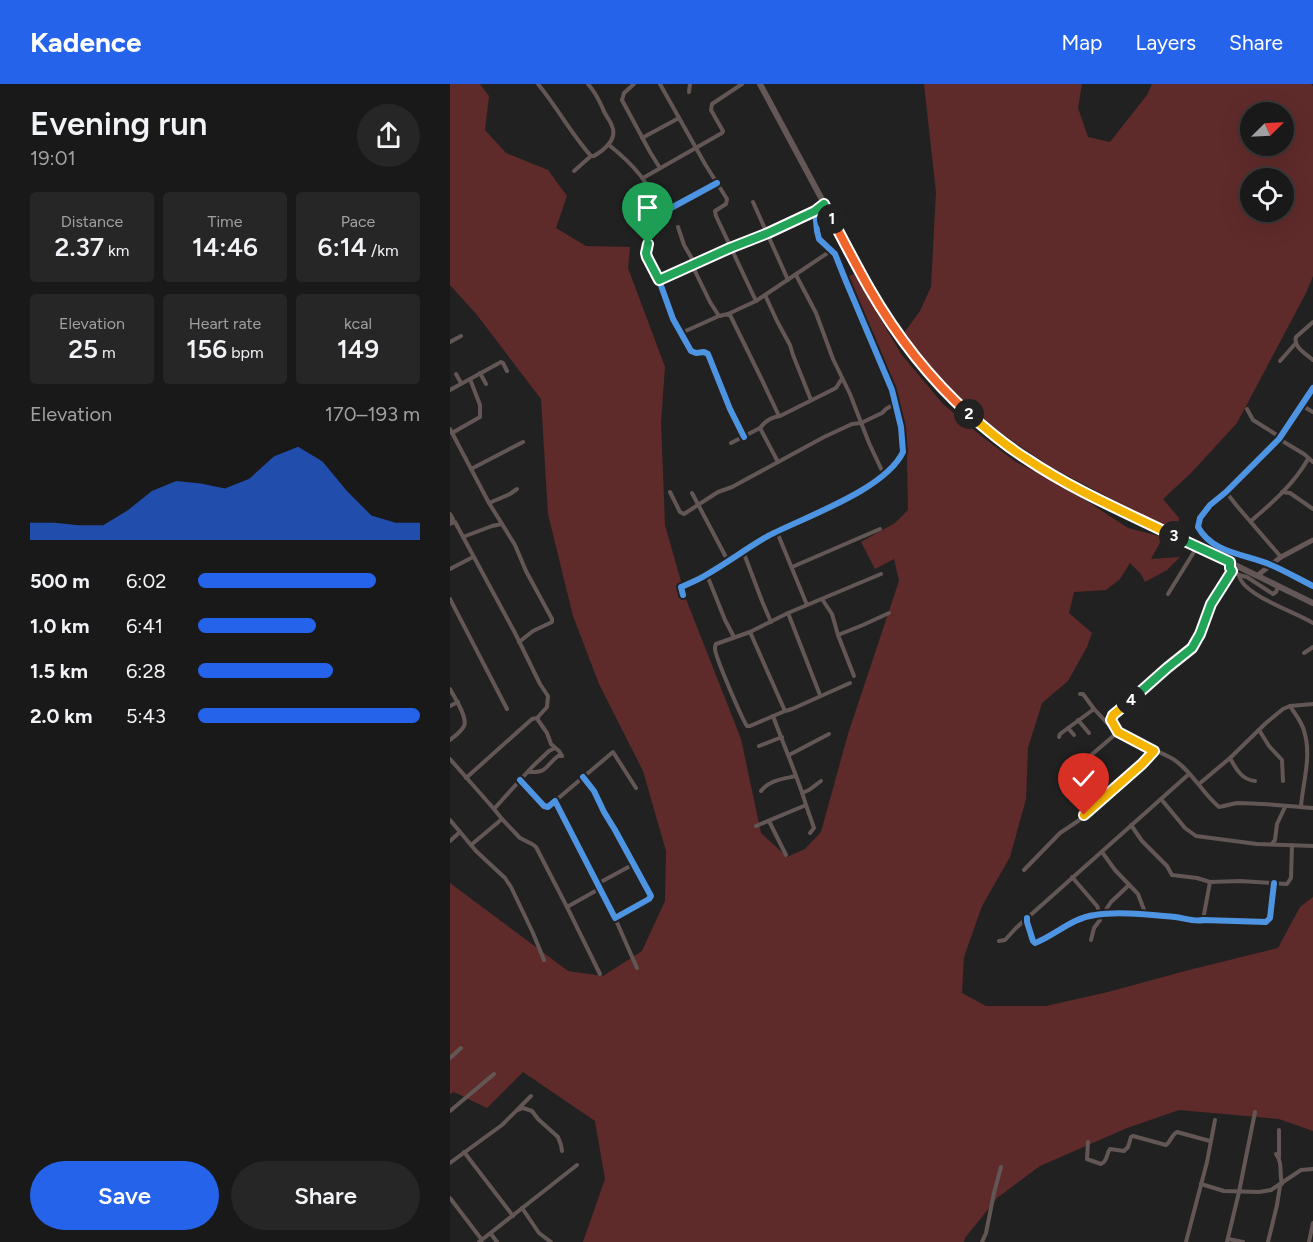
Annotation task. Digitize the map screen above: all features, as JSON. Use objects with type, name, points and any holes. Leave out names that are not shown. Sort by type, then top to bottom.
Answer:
[{"type":"main road","points":[[760,84],[868,287],[897,332],[927,372],[966,411],[1028,460],[1080,489],[1313,603]]},
{"type":"street","points":[[538,84],[591,156]]},
{"type":"street","points":[[574,171],[591,156],[596,156],[614,138],[613,128],[588,84]]},
{"type":"street","points":[[634,84],[624,93],[622,100],[660,168]]},
{"type":"street","points":[[660,84],[727,202],[715,214],[756,301]]},
{"type":"street","points":[[689,92],[690,84]]},
{"type":"street","points":[[643,178],[718,136],[723,130],[711,110],[712,104],[742,84]]},
{"type":"street","points":[[642,138],[679,117]]},
{"type":"street","points":[[609,145],[643,178],[661,213]]},
{"type":"street","points":[[717,183],[647,221],[646,253],[659,280],[673,319],[692,352],[708,354],[744,437]]},
{"type":"street","points":[[753,202],[788,280]]},
{"type":"street","points":[[659,280],[768,233],[815,211],[824,204]]},
{"type":"street","points":[[683,595],[681,587],[707,575],[777,532],[848,498],[884,475],[901,457],[903,449],[896,403],[835,254],[819,239],[815,211]]},
{"type":"street","points":[[678,228],[710,302],[719,316]]},
{"type":"street","points":[[681,333],[756,301],[832,250]]},
{"type":"street","points":[[796,275],[816,313],[884,475]]},
{"type":"street","points":[[765,296],[790,345],[811,400]]},
{"type":"street","points":[[727,314],[753,361],[779,416]]},
{"type":"street","points":[[1280,361],[1295,344],[1296,337],[1313,322]]},
{"type":"street","points":[[450,342],[461,336]]},
{"type":"street","points":[[1295,344],[1313,360]]},
{"type":"street","points":[[450,390],[501,362],[507,371]]},
{"type":"street","points":[[480,373],[486,384]]},
{"type":"street","points":[[456,374],[461,383]]},
{"type":"street","points":[[470,379],[480,405],[480,417],[451,431],[552,619],[550,624],[533,631],[519,642]]},
{"type":"street","points":[[731,443],[760,428],[766,421],[836,388],[842,379]]},
{"type":"street","points":[[1313,388],[1279,438],[1226,492],[1210,505],[1200,518],[1198,527],[1220,548],[1270,564],[1313,586]]},
{"type":"street","points":[[670,492],[682,514],[718,492],[732,487],[824,437],[852,424],[861,423],[896,403]]},
{"type":"street","points":[[1301,405],[1313,412]]},
{"type":"street","points":[[1247,409],[1252,420],[1313,462]]},
{"type":"street","points":[[760,428],[778,462]]},
{"type":"street","points":[[471,469],[523,442]]},
{"type":"street","points":[[1251,521],[1300,473],[1308,459]]},
{"type":"street","points":[[489,503],[517,489]]},
{"type":"street","points":[[1226,492],[1281,557]]},
{"type":"street","points":[[1281,492],[1290,493],[1313,509]]},
{"type":"street","points":[[692,493],[728,561]]},
{"type":"street","points":[[450,514],[453,519],[450,523],[455,522],[548,696],[547,707],[537,718],[532,719],[466,777]]},
{"type":"street","points":[[463,537],[502,524]]},
{"type":"street","points":[[792,567],[880,529]]},
{"type":"street","points":[[777,532],[807,605]]},
{"type":"street","points":[[1258,575],[1270,564],[1313,540]]},
{"type":"street","points":[[1168,594],[1197,547]]},
{"type":"street","points":[[743,551],[771,622]]},
{"type":"street","points":[[450,569],[473,557]]},
{"type":"street","points":[[1230,562],[1232,571],[1247,577],[1266,590],[1275,594],[1279,586]]},
{"type":"street","points":[[1109,721],[1113,715],[1192,648],[1211,604],[1232,571]]},
{"type":"street","points":[[850,683],[747,726],[720,667],[714,647],[716,644],[750,632],[788,613],[880,574]]},
{"type":"street","points":[[707,575],[724,620],[734,637]]},
{"type":"street","points":[[1239,575],[1242,583],[1262,598],[1313,623]]},
{"type":"street","points":[[1262,598],[1266,590]]},
{"type":"street","points":[[450,599],[507,709]]},
{"type":"street","points":[[822,599],[832,614],[854,676]]},
{"type":"street","points":[[788,613],[820,695]]},
{"type":"street","points":[[838,635],[889,613]]},
{"type":"street","points":[[750,632],[785,711]]},
{"type":"street","points":[[1304,653],[1313,647]]},
{"type":"street","points":[[450,689],[465,720],[465,724],[450,740]]},
{"type":"street","points":[[1080,694],[1083,694],[1094,709],[1118,732],[1171,758],[1199,784],[1219,807],[1239,803],[1283,808],[1301,806],[1313,808]]},
{"type":"street","points":[[450,706],[458,702]]},
{"type":"street","points":[[1199,784],[1230,759],[1283,709],[1290,706],[1313,704]]},
{"type":"street","points":[[1290,706],[1305,733],[1307,764],[1301,806]]},
{"type":"street","points":[[1059,737],[1094,709]]},
{"type":"street","points":[[773,716],[814,828],[810,833]]},
{"type":"street","points":[[528,772],[541,772],[558,756],[562,756],[537,718]]},
{"type":"street","points":[[1078,720],[1089,733]]},
{"type":"street","points":[[1068,729],[1074,735]]},
{"type":"street","points":[[1259,730],[1263,738],[1282,759],[1282,781]]},
{"type":"street","points":[[1063,786],[1068,775],[1118,732]]},
{"type":"street","points":[[789,755],[829,734]]},
{"type":"street","points":[[759,746],[782,737]]},
{"type":"street","points":[[1252,737],[1263,738]]},
{"type":"street","points":[[494,809],[554,747]]},
{"type":"street","points":[[1024,870],[1062,832],[1078,821],[1154,751]]},
{"type":"street","points":[[520,780],[544,806],[548,807],[613,752],[636,788]]},
{"type":"street","points":[[450,759],[520,838],[535,846],[600,974]]},
{"type":"street","points":[[1230,759],[1237,771],[1244,777],[1255,781]]},
{"type":"street","points":[[999,941],[1005,940],[1072,877],[1189,774]]},
{"type":"street","points":[[761,791],[771,782],[795,776]]},
{"type":"street","points":[[583,777],[594,791],[651,897],[615,918]]},
{"type":"street","points":[[802,793],[821,781]]},
{"type":"street","points":[[1161,799],[1185,828],[1196,836],[1257,844],[1313,846]]},
{"type":"street","points":[[555,801],[615,918],[637,968]]},
{"type":"street","points":[[756,826],[806,805]]},
{"type":"street","points":[[1272,844],[1283,808]]},
{"type":"street","points":[[471,845],[502,819]]},
{"type":"street","points":[[450,820],[489,864],[505,878],[544,960]]},
{"type":"street","points":[[769,821],[786,855]]},
{"type":"street","points":[[1131,825],[1167,866],[1172,875],[1210,882],[1287,884],[1291,878],[1292,845]]},
{"type":"street","points":[[450,841],[460,832]]},
{"type":"street","points":[[1102,852],[1111,866],[1138,894],[1146,915]]},
{"type":"street","points":[[567,907],[634,864]]},
{"type":"street","points":[[1072,877],[1101,914]]},
{"type":"street","points":[[1203,920],[1210,882]]},
{"type":"street","points":[[1027,918],[1035,943],[1073,921],[1101,914],[1179,917],[1198,921],[1266,922],[1270,918],[1274,883]]},
{"type":"street","points":[[1091,940],[1101,914],[1129,885]]},
{"type":"street","points":[[450,1058],[461,1048]]},
{"type":"street","points":[[450,1111],[494,1074]]},
{"type":"street","points":[[450,1163],[502,1125],[531,1096]]},
{"type":"street","points":[[518,1110],[523,1108],[532,1111],[558,1137],[562,1151]]},
{"type":"street","points":[[1243,1242],[1228,1241],[1255,1112]]},
{"type":"street","points":[[1186,1242],[1215,1120]]},
{"type":"street","points":[[1268,1242],[1281,1184],[1280,1162],[1277,1156],[1279,1130]]},
{"type":"street","points":[[1088,1142],[1088,1160],[1101,1164],[1106,1160],[1110,1149],[1124,1151],[1131,1137],[1134,1136],[1166,1145],[1177,1132],[1210,1141]]},
{"type":"street","points":[[464,1152],[513,1216]]},
{"type":"street","points":[[450,1198],[480,1241],[577,1165]]},
{"type":"street","points":[[982,1242],[1001,1167]]},
{"type":"street","points":[[1201,1184],[1224,1191],[1259,1192],[1271,1190],[1301,1170],[1313,1169]]},
{"type":"street","points":[[522,1208],[539,1233],[551,1242]]},
{"type":"street","points":[[1309,1242],[1313,1223]]},
{"type":"street","points":[[490,1234],[497,1242]]},
{"type":"shaded area","points":[[450,84],[480,84],[489,96],[485,130],[506,153],[548,170],[567,196],[556,228],[586,246],[630,247],[628,268],[665,367],[661,422],[665,525],[686,599],[741,739],[761,833],[787,857],[805,849],[821,832],[848,734],[899,581],[894,559],[875,569],[861,542],[895,523],[908,510],[907,455],[900,404],[849,276],[854,274],[901,354],[943,404],[1016,462],[1064,486],[1128,528],[1163,537],[1151,559],[1180,557],[1167,570],[1145,582],[1141,574],[1130,563],[1120,579],[1106,590],[1074,592],[1069,613],[1092,633],[1068,681],[1042,703],[1028,748],[1026,799],[1010,857],[982,906],[964,957],[962,993],[986,1006],[1046,1006],[1278,948],[1300,907],[1313,897],[1313,1131],[1279,1119],[1179,1110],[1127,1128],[1040,1166],[997,1198],[964,1242],[583,1242],[605,1179],[595,1121],[523,1072],[487,1108],[454,1092],[450,1094],[450,883],[568,971],[603,976],[642,951],[665,901],[666,851],[643,771],[599,684],[573,616],[548,514],[541,399],[477,315],[450,285]]},
{"type":"shaded area","points":[[924,84],[1082,84],[1078,108],[1088,137],[1110,142],[1147,95],[1152,84],[1311,84],[1313,86],[1313,276],[1237,423],[1191,473],[1163,499],[1179,518],[1178,534],[1051,467],[996,430],[949,388],[903,334],[920,311],[931,287],[936,192]]},
{"type":"cycle path","points":[[717,183],[647,221],[646,253],[659,280],[673,319],[691,351],[708,354],[744,437]]},
{"type":"cycle path","points":[[683,595],[681,587],[703,577],[768,536],[862,490],[894,466],[903,452],[901,427],[892,390],[835,254],[819,239],[815,211],[824,203]]},
{"type":"cycle path","points":[[1313,388],[1279,439],[1210,505],[1200,518],[1198,527],[1204,536],[1221,548],[1271,565],[1313,586]]},
{"type":"cycle path","points":[[520,780],[544,806],[548,807],[555,801],[615,918],[651,896],[594,791],[583,777]]},
{"type":"cycle path","points":[[1027,918],[1035,943],[1078,920],[1104,914],[1145,914],[1196,921],[1266,922],[1270,918],[1274,883]]},
{"type":"route","points":[[648,244],[647,257],[659,280],[768,233],[815,211],[824,204],[868,287],[911,352],[944,390],[986,429],[1050,473],[1230,562],[1232,571],[1211,604],[1197,641],[1192,648],[1111,717],[1118,732],[1154,751],[1084,815]]}]
